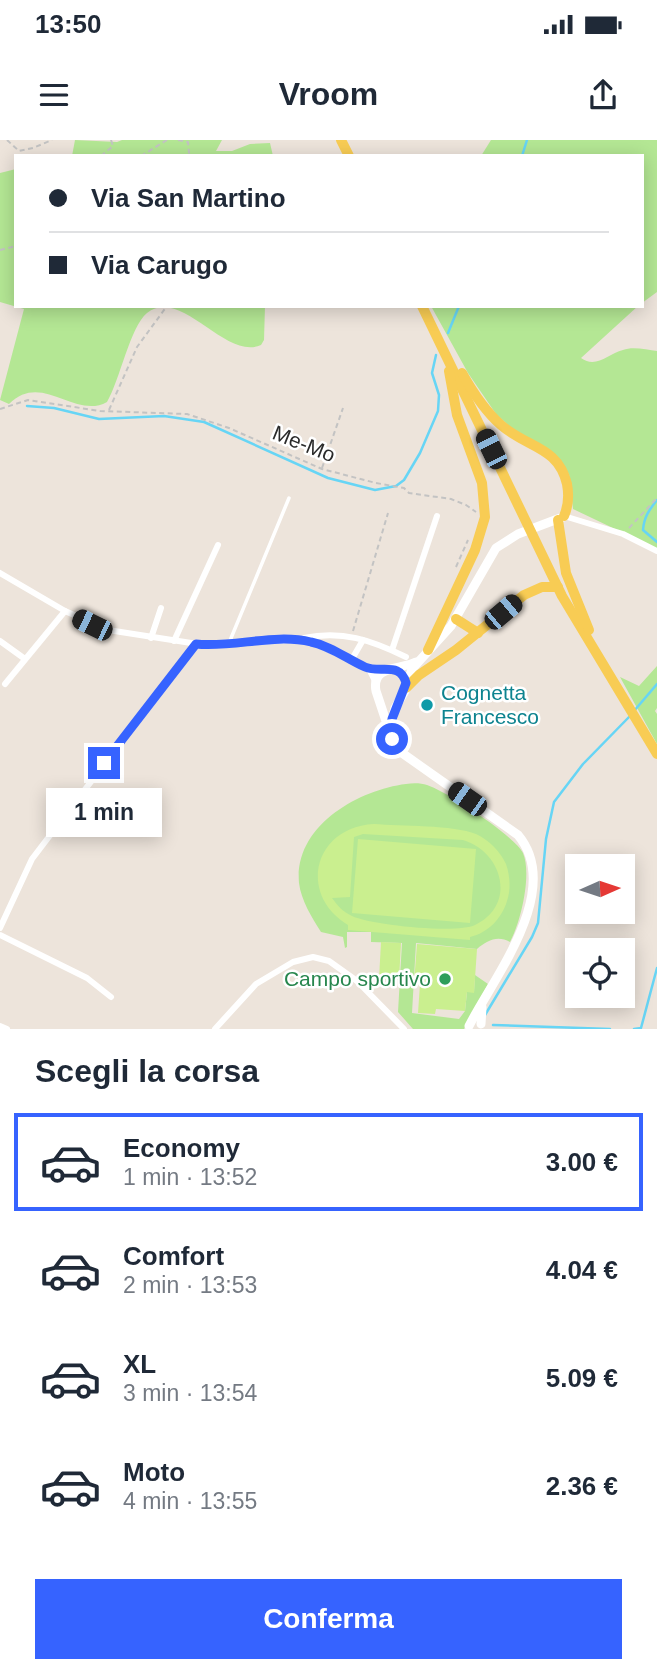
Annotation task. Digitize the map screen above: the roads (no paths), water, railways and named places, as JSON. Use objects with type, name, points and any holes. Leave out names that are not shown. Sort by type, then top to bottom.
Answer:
[{"type":"main road","points":[[424,309],[558,587],[657,754]]},
{"type":"main road","points":[[424,309],[433,317],[465,378],[493,416],[512,433],[552,456],[560,464],[568,492],[567,507],[561,518],[563,560],[570,587],[621,696]]},
{"type":"main road","points":[[428,650],[475,550],[485,517],[483,486],[457,415],[444,352]]},
{"type":"main road","points":[[404,690],[419,675],[528,593],[542,587],[558,587]]},
{"type":"main road","points":[[456,619],[478,633]]},
{"type":"street","points":[[392,650],[438,516]]},
{"type":"street","points":[[390,730],[416,662],[456,619],[483,567],[504,541],[561,518],[623,534],[657,551]]},
{"type":"street","points":[[174,641],[218,545]]},
{"type":"street","points":[[0,573],[65,611],[108,630],[196,644],[351,635],[406,657]]},
{"type":"street","points":[[151,638],[161,608]]},
{"type":"street","points":[[5,684],[65,611]]},
{"type":"street","points":[[296,640],[322,645],[366,667],[396,670],[416,662]]},
{"type":"street","points":[[352,659],[363,640]]},
{"type":"street","points":[[0,641],[25,659]]},
{"type":"street","points":[[0,928],[32,859],[196,644]]},
{"type":"street","points":[[366,667],[375,681],[392,739],[402,753],[518,835],[528,850],[532,875],[526,919],[512,953],[468,1028]]},
{"type":"street","points":[[375,681],[384,670]]},
{"type":"street","points":[[396,670],[403,675],[404,690]]},
{"type":"street","points":[[377,693],[387,700],[404,690]]},
{"type":"street","points":[[0,935],[87,978],[111,997]]},
{"type":"street","points":[[215,1029],[256,984],[293,962],[313,957],[328,961],[356,981],[404,1029]]},
{"type":"street","points":[[483,1002],[480,1013],[483,1026]]},
{"type":"street","points":[[468,1028],[477,1023],[483,1026]]},
{"type":"street","points":[[0,1026],[7,1029]]},
{"type":"lane","points":[[229,643],[289,498]]},
{"type":"waterway","points":[[523,154],[527,140]]},
{"type":"waterway","points":[[448,333],[458,308]]},
{"type":"waterway","points":[[27,406],[54,408],[99,419],[164,416],[204,422],[328,478],[375,490],[396,486],[404,480],[420,453],[438,411],[439,395],[432,373],[436,355]]},
{"type":"waterway","points":[[657,500],[647,514],[643,530],[657,542]]},
{"type":"waterway","points":[[634,711],[657,684]]},
{"type":"waterway","points":[[485,1015],[538,923],[546,839],[554,802],[583,764],[630,716]]},
{"type":"waterway","points":[[634,1029],[641,1028],[657,968]]},
{"type":"waterway","points":[[493,1025],[610,1029]]},
{"type":"place","name":"Cognetta Francesco","points":[[427,705]]},
{"type":"place","name":"Campo sportivo","points":[[445,979]]}]
